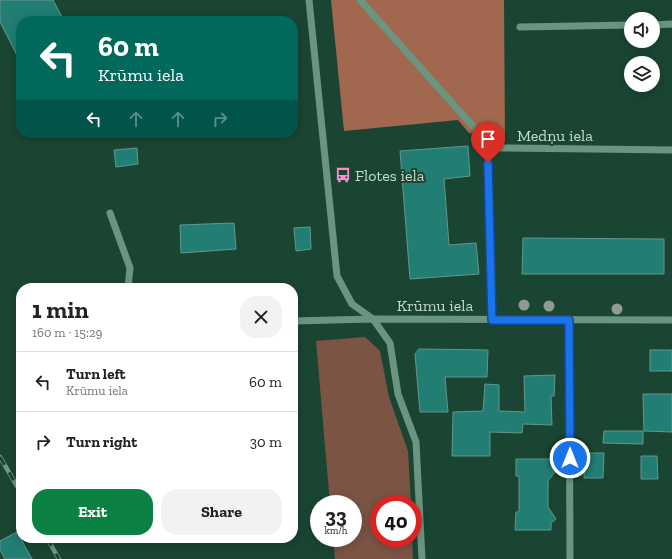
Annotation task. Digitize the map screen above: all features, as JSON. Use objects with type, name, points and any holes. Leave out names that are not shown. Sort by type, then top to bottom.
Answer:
[{"type":"street","points":[[309,0],[337,276],[352,304],[373,319],[390,343],[398,394],[416,442],[422,559]]},
{"type":"street","name":"Medņu iela","points":[[360,0],[488,143],[500,148],[672,150]]},
{"type":"street","points":[[660,25],[672,24]]},
{"type":"street","points":[[520,27],[624,25]]},
{"type":"street","points":[[488,163],[492,320]]},
{"type":"street","points":[[110,213],[130,268],[128,283]]},
{"type":"street","name":"Krūmu iela","points":[[298,321],[373,319],[672,320]]},
{"type":"street","points":[[569,320],[570,559]]},
{"type":"shaded area","points":[[331,0],[504,0],[505,142],[486,136],[469,133],[458,120],[344,131]]},
{"type":"shaded area","points":[[365,337],[380,351],[389,397],[408,451],[410,495],[370,495],[370,547],[412,547],[413,559],[335,559],[334,547],[362,547],[362,495],[329,495],[316,341]]},
{"type":"building","points":[[0,0],[53,0],[61,16],[16,16],[16,53],[0,22]]},
{"type":"building","points":[[468,146],[470,176],[444,179],[449,245],[476,243],[479,274],[410,279],[400,151]]},
{"type":"building","points":[[137,148],[138,164],[116,167],[114,150]]},
{"type":"building","points":[[234,223],[236,249],[181,253],[180,225]]},
{"type":"building","points":[[310,227],[311,249],[296,251],[294,228]]},
{"type":"building","points":[[523,238],[664,239],[664,274],[522,274]]},
{"type":"building","points":[[419,349],[488,350],[487,377],[445,377],[448,412],[420,412],[415,354]]},
{"type":"building","points":[[650,350],[672,350],[672,371],[650,371]]},
{"type":"building","points":[[555,375],[554,396],[551,396],[552,425],[523,424],[522,433],[490,432],[490,456],[452,456],[453,412],[483,411],[485,384],[499,385],[499,411],[525,412],[524,376]]},
{"type":"building","points":[[643,394],[672,394],[672,432],[644,431]]},
{"type":"building","points":[[604,431],[643,431],[643,444],[603,443]]},
{"type":"building","points":[[585,453],[604,453],[603,478],[584,478]]},
{"type":"building","points":[[641,456],[657,456],[658,479],[641,479]]},
{"type":"building","points":[[516,459],[552,459],[554,473],[548,481],[548,507],[556,519],[551,523],[551,530],[515,530],[516,512],[519,512],[519,476],[516,476]]},
{"type":"building","points":[[16,533],[16,543],[23,543],[32,559],[5,559],[0,550],[0,541]]},
{"type":"railway","points":[[0,457],[16,484]]},
{"type":"railway","points":[[50,543],[59,559]]},
{"type":"place","name":"Flotes iela","points":[[343,175]]},
{"type":"route","points":[[488,163],[492,320],[569,320],[570,458]]}]
